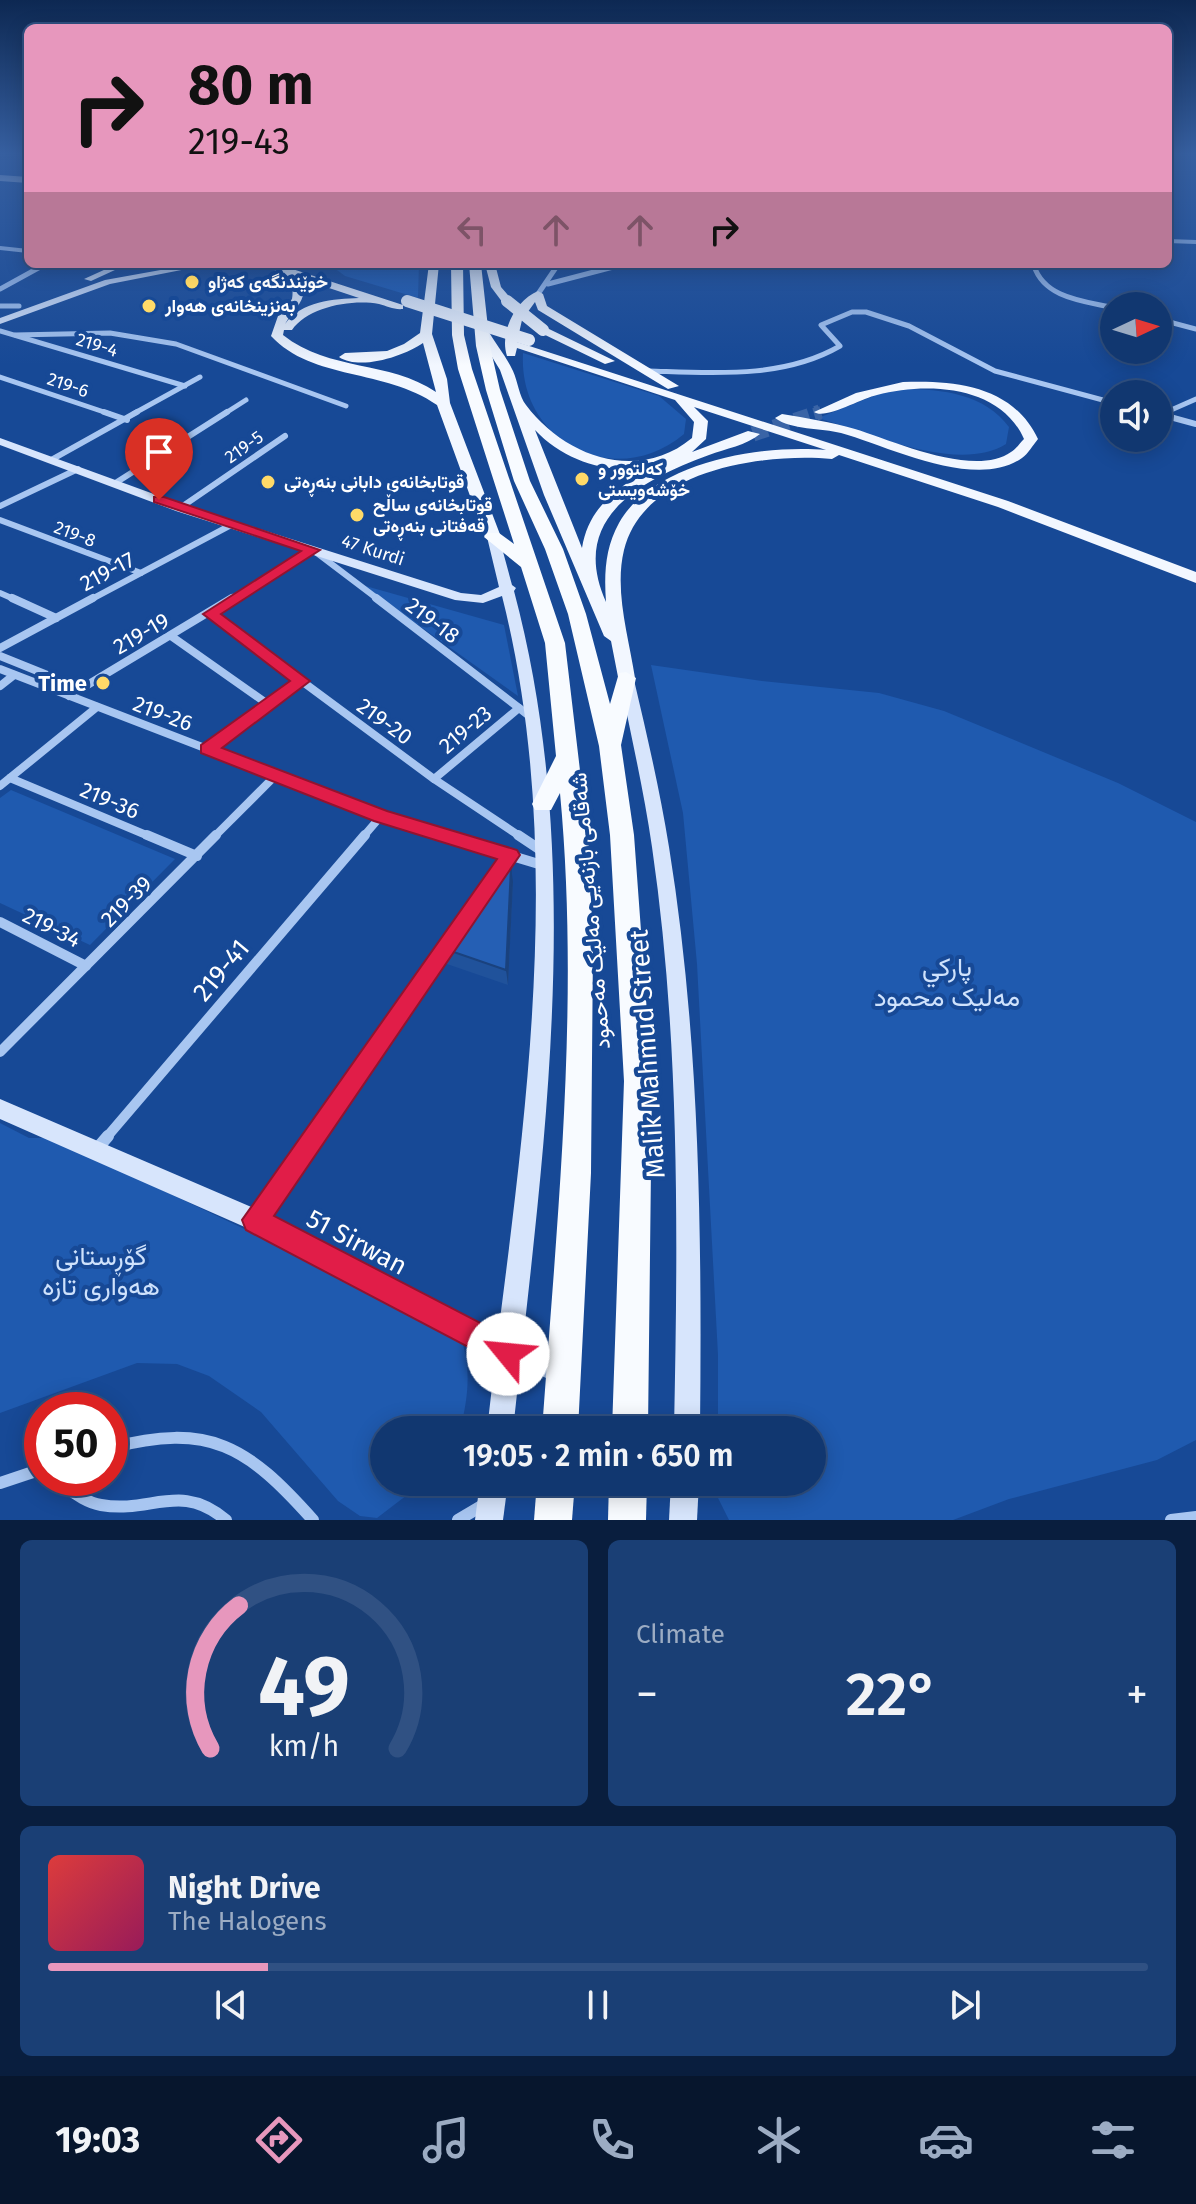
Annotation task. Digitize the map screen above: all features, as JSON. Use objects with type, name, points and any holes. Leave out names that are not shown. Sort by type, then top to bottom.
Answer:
[{"type":"highway","name":"شەقامی بازنەیی مەلیک مەحمود","points":[[457,268],[458,335],[465,369],[555,643],[568,752],[580,946],[576,1173],[561,1416]]},
{"type":"highway","name":"شەقامی بازنەیی مەلیک مەحمود","points":[[475,268],[481,329],[493,390],[522,481],[554,549],[577,614],[610,746],[622,835],[638,1081],[630,1416]]},
{"type":"highway","points":[[493,537],[532,566]]},
{"type":"highway","points":[[610,746],[626,678]]},
{"type":"highway","points":[[543,804],[568,752]]},
{"type":"highway","points":[[553,1520],[555,1496]]},
{"type":"highway","points":[[627,1520],[628,1496]]},
{"type":"main road","points":[[0,314],[114,268]]},
{"type":"main road","points":[[0,321],[108,282],[186,268]]},
{"type":"main road","points":[[291,268],[301,287],[301,295],[277,323],[277,336],[286,346],[316,361],[390,374],[414,382],[443,403]]},
{"type":"main road","points":[[293,268],[376,300],[403,304]]},
{"type":"main road","points":[[294,268],[345,281]]},
{"type":"main road","points":[[431,268],[426,334],[441,379],[443,403],[509,588],[525,713],[543,804],[536,1113],[501,1416]]},
{"type":"main road","points":[[491,268],[496,287],[507,301],[543,330],[643,373]]},
{"type":"main road","points":[[326,271],[403,304],[670,389],[914,473],[1006,499],[1196,578]]},
{"type":"main road","points":[[99,274],[117,275],[108,282]]},
{"type":"main road","points":[[538,294],[542,308],[643,373],[670,389],[698,416],[702,432],[693,445],[676,455],[634,463],[604,462],[569,451],[550,438],[513,393],[513,327],[527,302],[538,294]]},
{"type":"main road","points":[[376,300],[309,310],[290,322],[286,333],[294,344],[309,351],[348,358],[394,353],[416,345],[426,334]]},
{"type":"main road","points":[[481,329],[499,355],[561,521],[588,578],[626,678]]},
{"type":"main road","points":[[524,342],[643,373]]},
{"type":"main road","points":[[774,417],[821,424],[939,460],[967,465],[1006,461],[1016,456],[1031,439],[1029,430],[1015,413],[994,399],[947,387],[887,388],[821,412]]},
{"type":"main road","points":[[670,389],[774,417],[1196,564]]},
{"type":"main road","points":[[588,578],[593,534],[602,513],[618,496],[639,481],[753,434]]},
{"type":"main road","name":"47 Kurdi","points":[[0,441],[180,508],[467,598],[490,597],[509,588]]},
{"type":"main road","points":[[626,678],[619,626],[616,549],[628,519],[647,500],[668,487],[713,468],[777,451],[817,452],[914,473]]},
{"type":"main road","name":"Malik Mahmud Street","points":[[626,678],[664,870],[675,1002],[690,1280],[687,1416]]},
{"type":"main road","name":"51 Sirwan","points":[[0,1109],[255,1220],[508,1354]]},
{"type":"main road","points":[[683,1520],[684,1496]]},
{"type":"street","points":[[1172,241],[1196,242]]},
{"type":"street","points":[[2,250],[24,251]]},
{"type":"street","points":[[0,289],[39,268]]},
{"type":"street","points":[[538,294],[560,268]]},
{"type":"street","points":[[573,268],[590,271]]},
{"type":"street","points":[[548,284],[605,268]]},
{"type":"street","points":[[1034,268],[1035,277],[1050,290],[1100,304]]},
{"type":"street","points":[[0,306],[19,306]]},
{"type":"street","points":[[643,373],[711,374],[762,370],[820,357],[840,346],[821,325],[859,311],[909,326],[995,371],[1100,399]]},
{"type":"street","points":[[1172,323],[1196,329]]},
{"type":"street","name":"219-4","points":[[0,331],[185,386]]},
{"type":"street","points":[[15,335],[110,333],[176,344],[346,406]]},
{"type":"street","name":"219-6","points":[[0,377],[127,420]]},
{"type":"street","points":[[51,460],[200,377]]},
{"type":"street","points":[[1172,409],[1196,399]]},
{"type":"street","points":[[117,482],[246,400]]},
{"type":"street","points":[[1172,418],[1196,424]]},
{"type":"street","name":"219-5","points":[[180,508],[285,436]]},
{"type":"street","points":[[0,506],[78,469]]},
{"type":"street","name":"219-8","points":[[0,520],[141,573]]},
{"type":"street","name":"219-17","points":[[0,648],[231,525]]},
{"type":"street","name":"219-19","points":[[69,696],[211,614],[313,550]]},
{"type":"street","name":"219-18","points":[[313,550],[525,713]]},
{"type":"street","points":[[0,593],[56,618]]},
{"type":"street","name":"219-20","points":[[211,614],[542,858]]},
{"type":"street","points":[[171,636],[269,705]]},
{"type":"street","points":[[0,656],[82,689]]},
{"type":"street","name":"219-26","points":[[0,669],[381,816],[510,855],[542,858]]},
{"type":"street","points":[[0,686],[14,675]]},
{"type":"street","points":[[207,749],[301,681]]},
{"type":"street","points":[[0,786],[97,707]]},
{"type":"street","name":"219-23","points":[[434,779],[525,713]]},
{"type":"street","name":"219-39","points":[[0,1052],[276,775]]},
{"type":"street","name":"219-36","points":[[10,778],[197,856]]},
{"type":"street","name":"219-41","points":[[94,1152],[381,816]]},
{"type":"street","points":[[501,868],[510,855]]},
{"type":"street","name":"219-34","points":[[0,922],[86,966]]},
{"type":"street","points":[[255,1220],[456,934]]},
{"type":"street","points":[[508,1354],[564,1380]]},
{"type":"street","points":[[128,1442],[177,1434],[228,1444],[278,1480],[313,1520]]},
{"type":"street","points":[[0,1483],[24,1476]]},
{"type":"street","points":[[85,1496],[101,1505],[191,1498],[209,1504],[226,1520]]},
{"type":"street","points":[[458,1520],[492,1500]]},
{"type":"street","points":[[1171,1520],[1196,1517]]},
{"type":"green space","points":[[334,268],[419,268],[418,298],[345,276]]},
{"type":"green space","points":[[523,353],[659,396],[686,419],[684,434],[658,451],[630,458],[602,457],[576,449],[554,434],[537,412],[526,385]]},
{"type":"green space","points":[[904,389],[948,392],[988,407],[1009,427],[1006,444],[986,452],[964,455],[939,453],[887,441],[818,418],[881,393]]},
{"type":"green space","points":[[362,585],[504,625],[518,696]]},
{"type":"green space","name":"پارکي مەليک محمود","points":[[651,665],[879,693],[944,711],[1118,783],[1196,822],[1196,1440],[1157,1460],[1009,1499],[953,1520],[729,1520],[718,1496],[826,1496],[826,1416],[718,1416],[718,1355],[697,964],[683,813]]},
{"type":"green space","points":[[11,790],[175,859],[90,945],[0,903],[0,798]]},
{"type":"green space","name":"گۆڕستانی هەواری تازە","points":[[0,1123],[29,1138],[52,1138],[458,1330],[468,1380],[463,1416],[370,1416],[370,1496],[406,1496],[377,1518],[360,1516],[338,1501],[261,1412],[209,1376],[177,1364],[137,1363],[58,1392],[24,1392],[24,1404],[0,1413]]},
{"type":"building","points":[[502,864],[511,867],[506,970],[442,948]]},
{"type":"tunnel","points":[[753,434],[820,412]]},
{"type":"tunnel","points":[[814,414],[821,412]]},
{"type":"place","name":"خوێندنگەی کەژاو","points":[[192,282]]},
{"type":"place","name":"بەنزینخانەی هەوار","points":[[149,306]]},
{"type":"place","name":"کەلتوور و خۆشەویستی","points":[[582,479]]},
{"type":"place","name":"قوتابخانەی دابانی بنەڕەتی","points":[[268,482]]},
{"type":"place","name":"قوتابخانەی ساڵح قەفتانی بنەڕەتی","points":[[357,515]]},
{"type":"place","name":"Time","points":[[103,683]]},
{"type":"route","points":[[159,500],[313,550],[211,614],[301,681],[207,749],[381,816],[510,855],[255,1220],[508,1354]]}]
